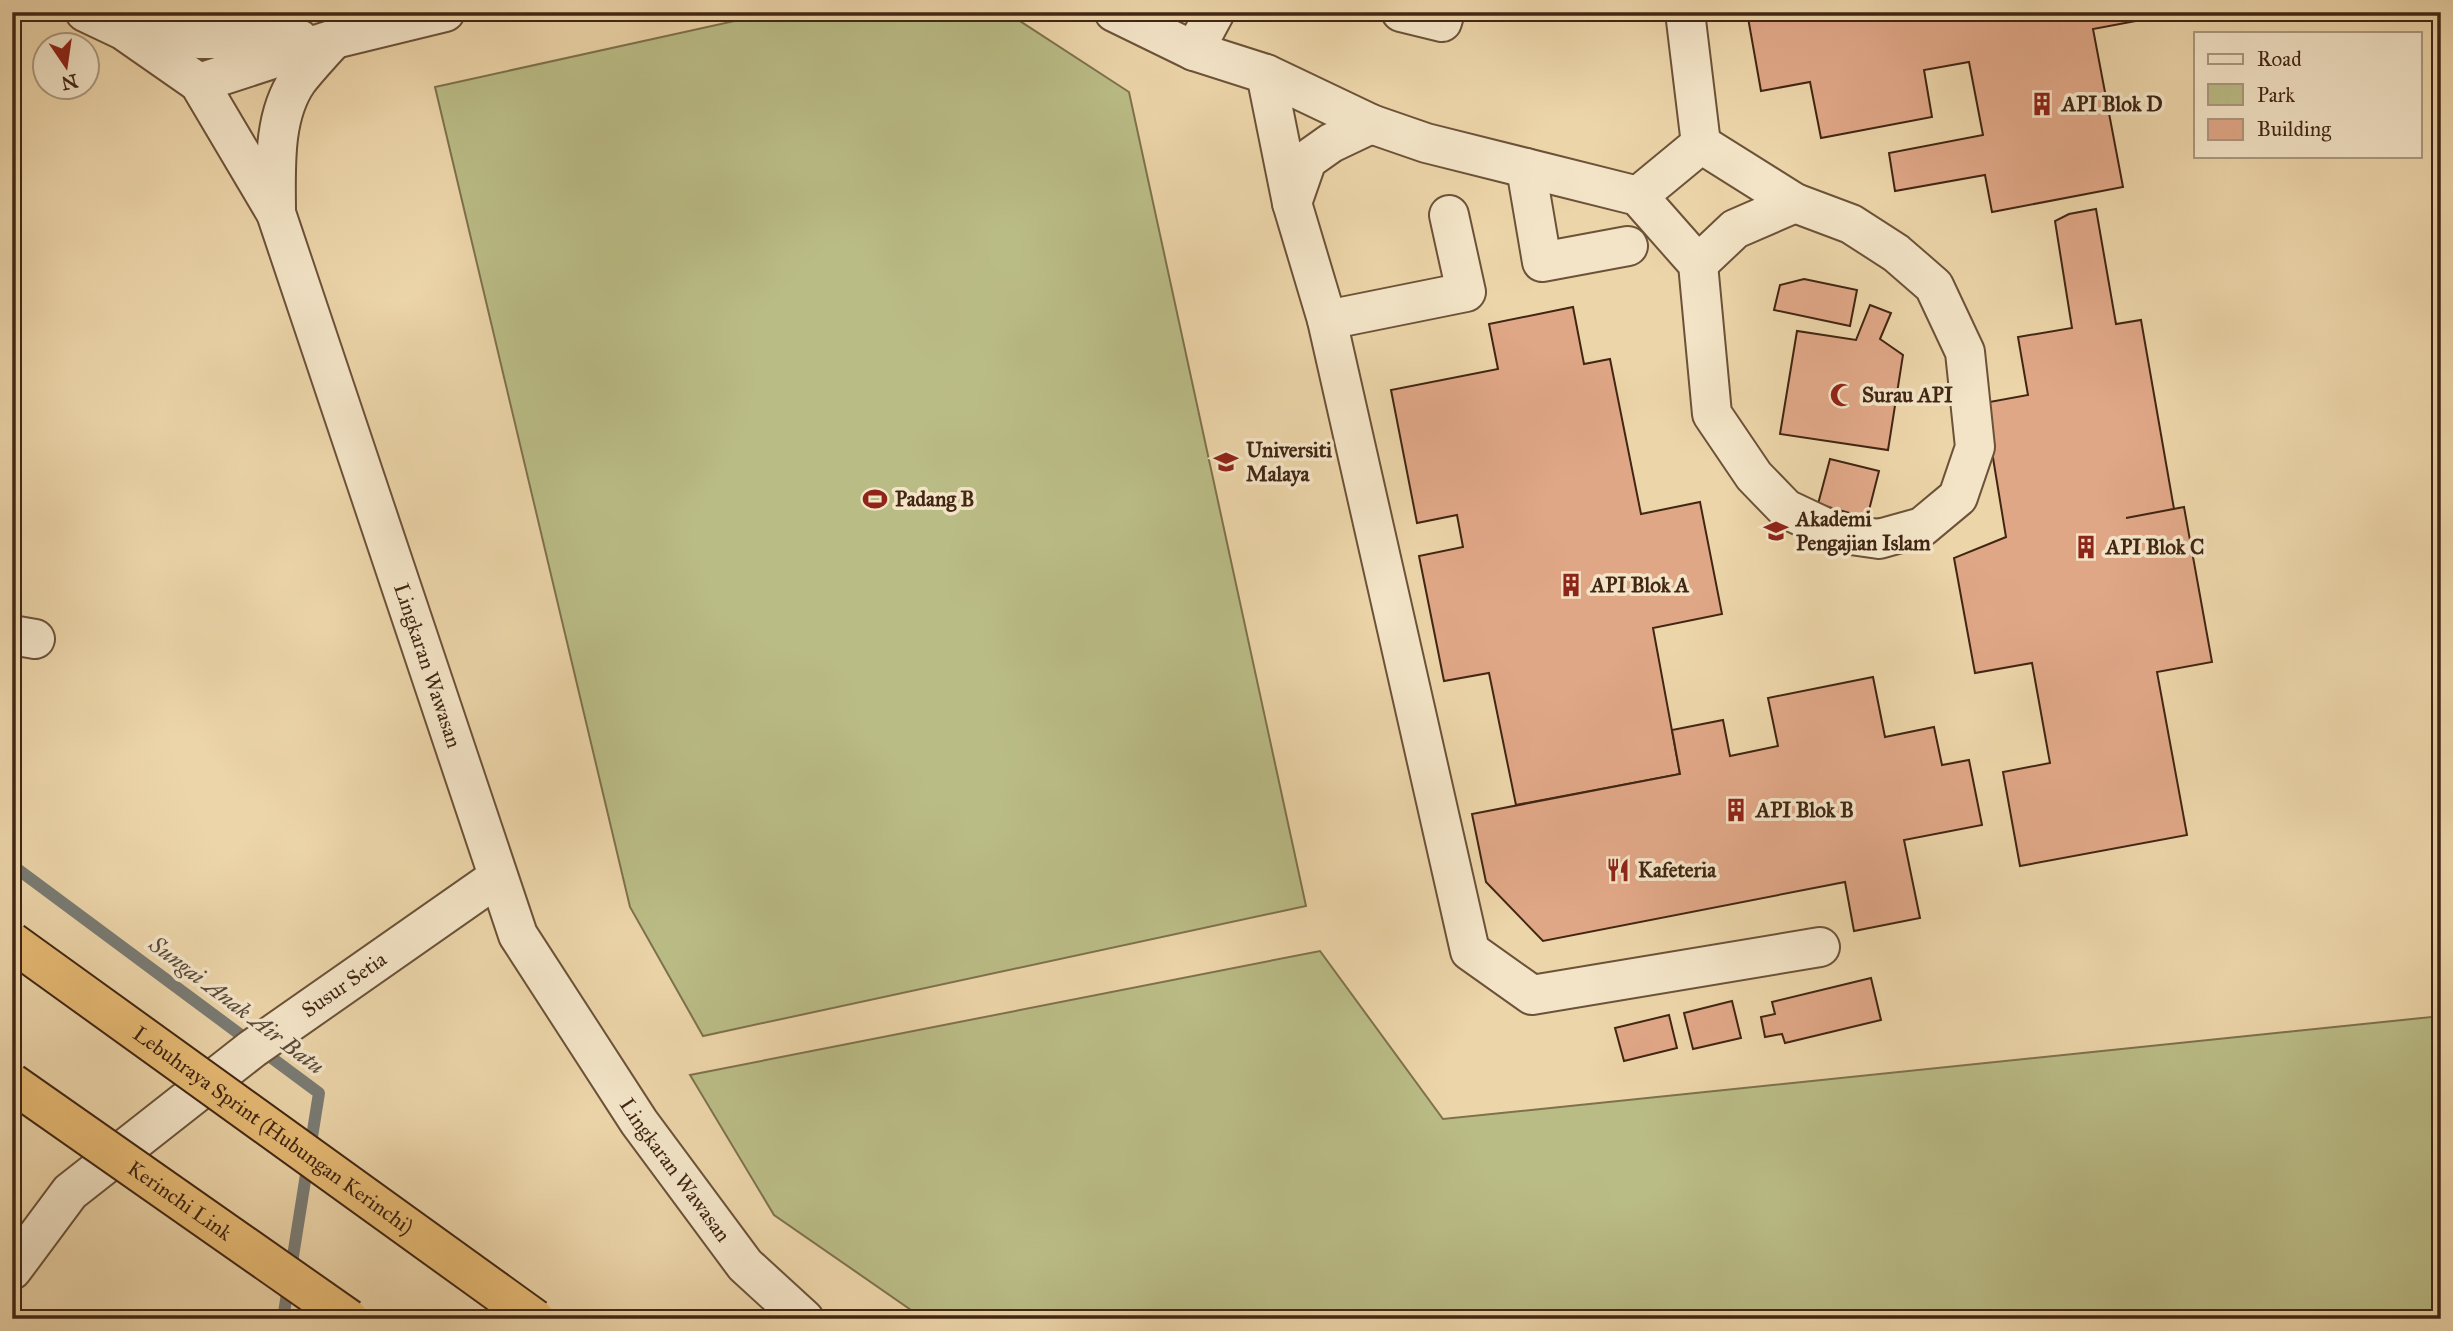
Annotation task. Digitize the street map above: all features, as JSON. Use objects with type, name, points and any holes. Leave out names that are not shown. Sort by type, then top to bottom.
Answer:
[{"type":"highway","name":"Lebuhraya Sprint (Hubungan Kerinchi)","points":[[12,942],[535,1319]]},
{"type":"highway","name":"Kerinchi Link","points":[[12,1083],[349,1319]]},
{"type":"street","name":"Lingkaran Wawasan","points":[[85,12],[123,30],[199,83],[276,213],[519,934],[639,1122],[745,1265],[804,1319]]},
{"type":"street","points":[[199,83],[334,38],[445,12]]},
{"type":"street","points":[[1114,12],[1194,51],[1265,74],[1371,124],[1426,143],[1638,197],[1698,264],[1712,414],[1754,476],[1786,509],[1837,533],[1879,539],[1922,527],[1958,497],[1975,447],[1965,352],[1934,286],[1896,253],[1851,225],[1795,202],[1701,144]]},
{"type":"street","points":[[1194,51],[1215,12]]},
{"type":"street","points":[[1401,12],[1442,22],[1445,12]]},
{"type":"street","points":[[1685,12],[1701,144]]},
{"type":"street","points":[[123,30],[198,39],[334,38]]},
{"type":"street","points":[[276,213],[276,167],[282,112],[297,82],[334,38]]},
{"type":"street","points":[[1265,74],[1292,203],[1328,320],[1470,951],[1532,995],[1820,947]]},
{"type":"street","points":[[1292,203],[1307,160],[1331,143],[1371,124]]},
{"type":"street","points":[[1638,197],[1701,144]]},
{"type":"street","points":[[1526,168],[1542,262],[1628,246]]},
{"type":"street","points":[[1698,264],[1735,229],[1795,202]]},
{"type":"street","points":[[1328,320],[1466,292],[1449,215]]},
{"type":"street","name":"Susur Setia","points":[[12,1270],[70,1192],[266,1039],[498,877]]},
{"type":"green space","name":"Padang B","points":[[775,12],[1006,12],[1129,92],[1306,906],[703,1036],[630,907],[435,87]]},
{"type":"green space","points":[[1320,951],[1443,1119],[2441,1016],[2441,1319],[924,1319],[774,1215],[690,1075]]},
{"type":"building","name":"API Blok D","points":[[1747,12],[2151,12],[2152,18],[2093,29],[2123,187],[1992,212],[1985,175],[1895,191],[1889,153],[1983,135],[1969,62],[1924,70],[1932,117],[1821,138],[1810,82],[1761,91]]},
{"type":"building","name":"API Blok C","points":[[2096,209],[2116,324],[2141,320],[2174,509],[2184,507],[2212,662],[2157,672],[2187,835],[2020,866],[2003,772],[2050,763],[2032,663],[1975,673],[1954,558],[2006,537],[1984,403],[2028,395],[2018,337],[2072,328],[2055,221],[2069,214]]},
{"type":"building","points":[[1804,279],[1857,290],[1850,326],[1774,310],[1780,285]]},
{"type":"building","name":"Surau API","points":[[1870,305],[1891,313],[1880,339],[1903,355],[1888,450],[1780,434],[1797,331],[1856,340]]},
{"type":"building","name":"API Blok A","points":[[1573,307],[1584,364],[1610,359],[1641,514],[1700,502],[1722,614],[1653,628],[1680,774],[1516,805],[1489,673],[1444,681],[1419,556],[1463,547],[1457,515],[1417,523],[1391,390],[1498,369],[1489,324]]},
{"type":"building","points":[[1830,459],[1879,471],[1867,518],[1818,504]]},
{"type":"building","name":"API Blok B","points":[[1873,677],[1885,737],[1934,727],[1942,765],[1969,760],[1982,825],[1904,840],[1920,918],[1854,931],[1845,882],[1543,941],[1486,882],[1472,814],[1680,774],[1672,730],[1723,720],[1730,756],[1778,746],[1768,698]]},
{"type":"building","points":[[1871,978],[1881,1020],[1785,1043],[1782,1034],[1765,1037],[1761,1017],[1775,1014],[1772,1002]]},
{"type":"building","points":[[1732,1001],[1741,1038],[1693,1049],[1684,1013]]},
{"type":"building","points":[[1669,1015],[1677,1048],[1624,1061],[1615,1028]]},
{"type":"waterway","name":"Sungai Anak Air Batu","points":[[12,865],[319,1093],[283,1319]]},
{"type":"place","name":"API Blok D","points":[[2042,104]]},
{"type":"place","name":"Surau API","points":[[1842,395]]},
{"type":"place","name":"Universiti Malaya","points":[[1226,462]]},
{"type":"place","name":"Padang B","points":[[875,499]]},
{"type":"place","name":"Akademi Pengajian Islam","points":[[1776,531]]},
{"type":"place","name":"API Blok C","points":[[2086,547]]},
{"type":"place","name":"API Blok A","points":[[1571,585]]},
{"type":"place","name":"API Blok B","points":[[1736,810]]},
{"type":"place","name":"Kafeteria","points":[[1618,870]]}]
